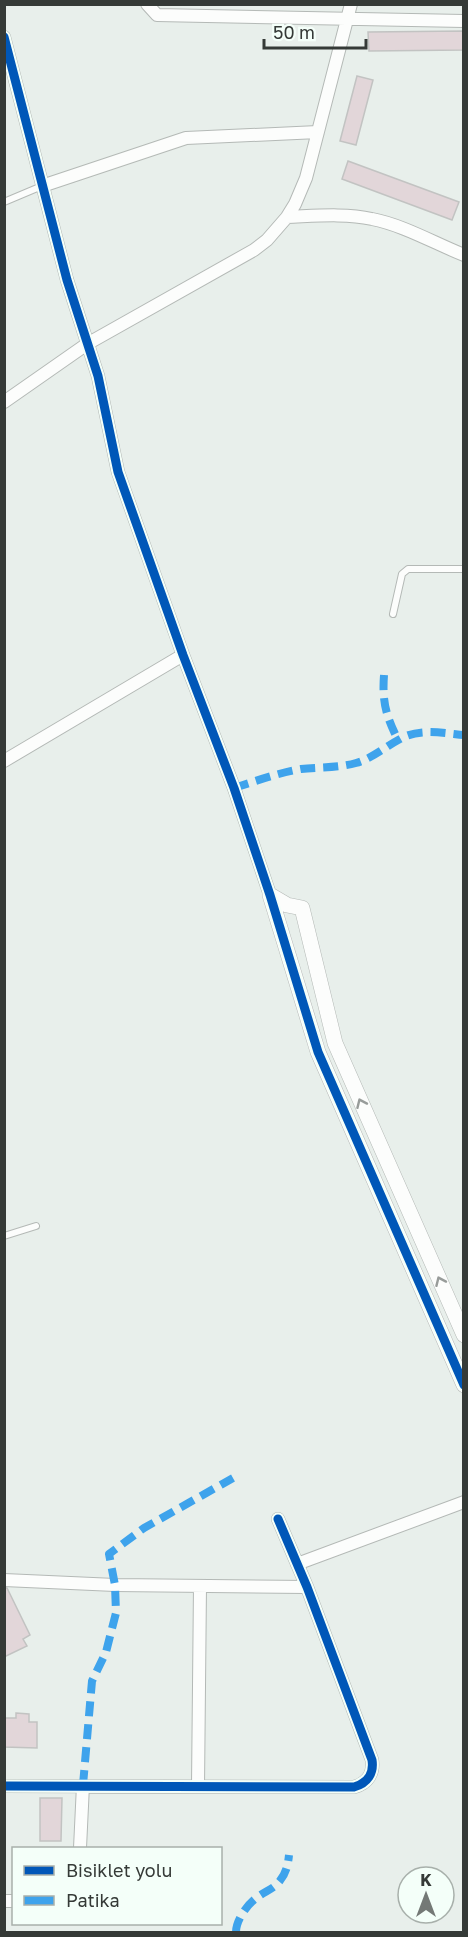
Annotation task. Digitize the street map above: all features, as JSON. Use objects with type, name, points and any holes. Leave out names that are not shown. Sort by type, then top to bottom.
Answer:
[{"type":"street","points":[[147,4],[157,15],[464,21]]},
{"type":"street","points":[[4,402],[87,344],[254,250],[267,240],[288,217],[301,191],[351,4]]},
{"type":"street","points":[[4,37],[66,280],[98,376],[118,472],[183,655],[234,788],[270,895],[318,1052],[464,1385]]},
{"type":"street","points":[[42,186],[186,138],[318,132]]},
{"type":"street","points":[[288,217],[340,216],[373,219],[389,223],[464,255]]},
{"type":"street","points":[[4,761],[183,655]]},
{"type":"street","points":[[270,895],[287,905],[302,908],[335,1043],[464,1335]]},
{"type":"street","points":[[297,1564],[464,1502]]},
{"type":"street","points":[[4,1786],[354,1787],[365,1782],[373,1766],[372,1760],[307,1587],[278,1519]]},
{"type":"street","points":[[4,1580],[307,1587]]},
{"type":"street","points":[[198,1786],[200,1586]]},
{"type":"street","points":[[80,1847],[83,1785]]},
{"type":"lane","points":[[4,202],[42,186]]},
{"type":"lane","points":[[393,614],[402,574],[408,569],[464,569]]},
{"type":"lane","points":[[4,1236],[36,1226]]},
{"type":"building","points":[[464,31],[464,50],[369,51],[368,32]]},
{"type":"building","points":[[357,76],[373,80],[356,145],[340,141]]},
{"type":"building","points":[[348,161],[459,202],[452,220],[342,179]]},
{"type":"building","points":[[4,1588],[7,1588],[30,1635],[23,1639],[27,1646],[4,1657]]},
{"type":"building","points":[[16,1713],[29,1714],[29,1722],[37,1722],[37,1748],[4,1747],[4,1718],[16,1718]]},
{"type":"building","points":[[40,1798],[62,1798],[61,1841],[40,1841]]},
{"type":"marked path","points":[[384,675],[386,709],[398,740]]},
{"type":"marked path","points":[[234,788],[301,769],[356,763],[415,733],[464,735]]},
{"type":"marked path","points":[[83,1785],[92,1681],[106,1652],[116,1613],[115,1585],[109,1554],[144,1528],[233,1478]]},
{"type":"marked path","points":[[236,1932],[240,1917],[247,1907],[281,1879],[289,1855]]},
{"type":"cycle path","points":[[4,37],[67,280],[98,376],[118,472],[183,655],[234,788],[270,895],[318,1052],[464,1385]]},
{"type":"cycle path","points":[[4,1786],[354,1787],[366,1780],[371,1773],[372,1760],[307,1587],[278,1519]]}]
